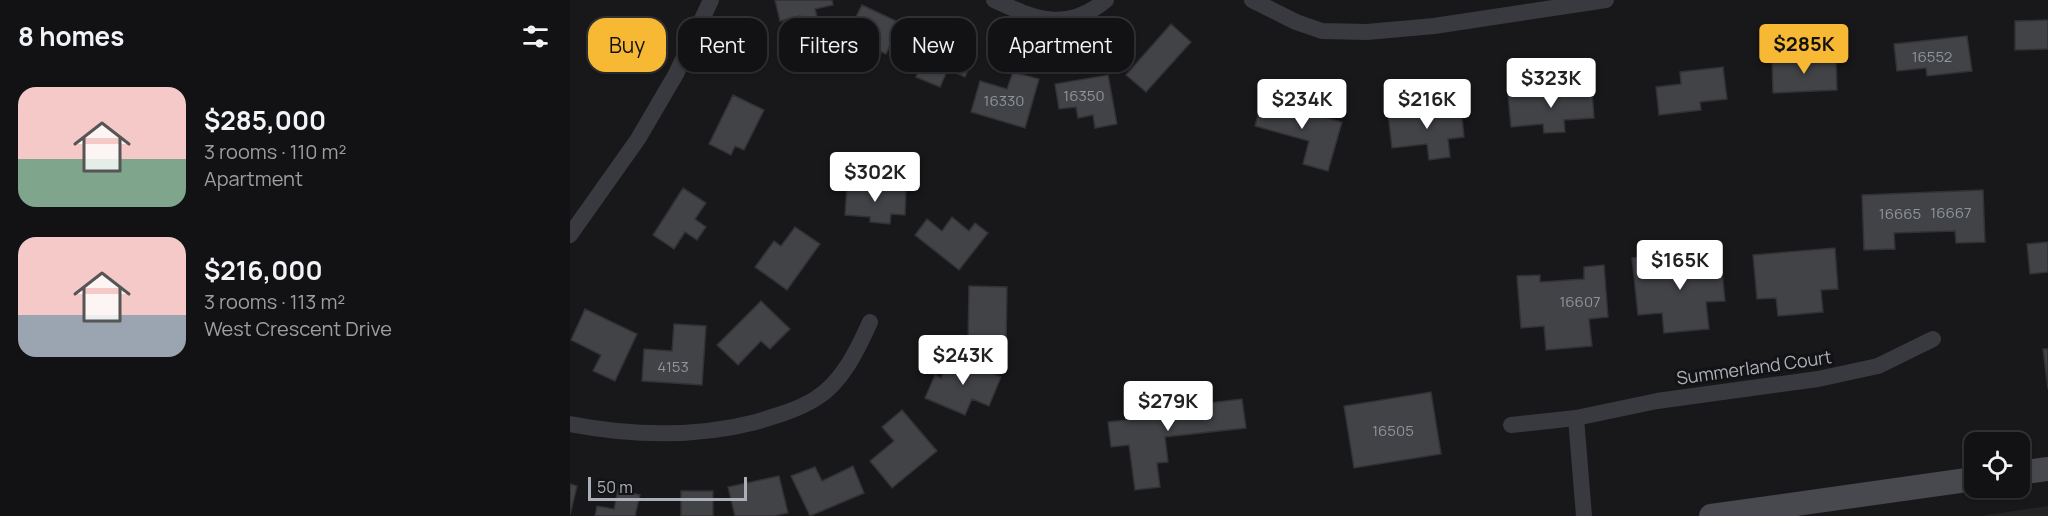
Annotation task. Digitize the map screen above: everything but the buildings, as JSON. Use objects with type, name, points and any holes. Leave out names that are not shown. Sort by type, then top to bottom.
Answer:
[{"type":"main road","points":[[2030,471],[2048,469]]},
{"type":"main road","points":[[1711,516],[1964,480]]},
{"type":"street","points":[[570,235],[638,140],[675,74],[711,0]]},
{"type":"street","points":[[994,0],[1039,19],[1061,20],[1097,8],[1106,0]]},
{"type":"street","points":[[1252,0],[1296,22],[1322,31],[1367,32],[1434,26],[1606,0]]},
{"type":"street","points":[[570,424],[606,431],[655,435],[688,434],[727,429],[781,415],[816,399],[831,386],[842,373],[862,340],[870,321]]},
{"type":"street","name":"Summerland Court","points":[[1511,425],[1576,418],[1657,401],[1818,378],[1878,366],[1933,339]]},
{"type":"street","points":[[1576,418],[1584,516]]},
{"type":"shaded area","points":[[2048,506],[2048,516],[1979,516],[1994,514]]}]
